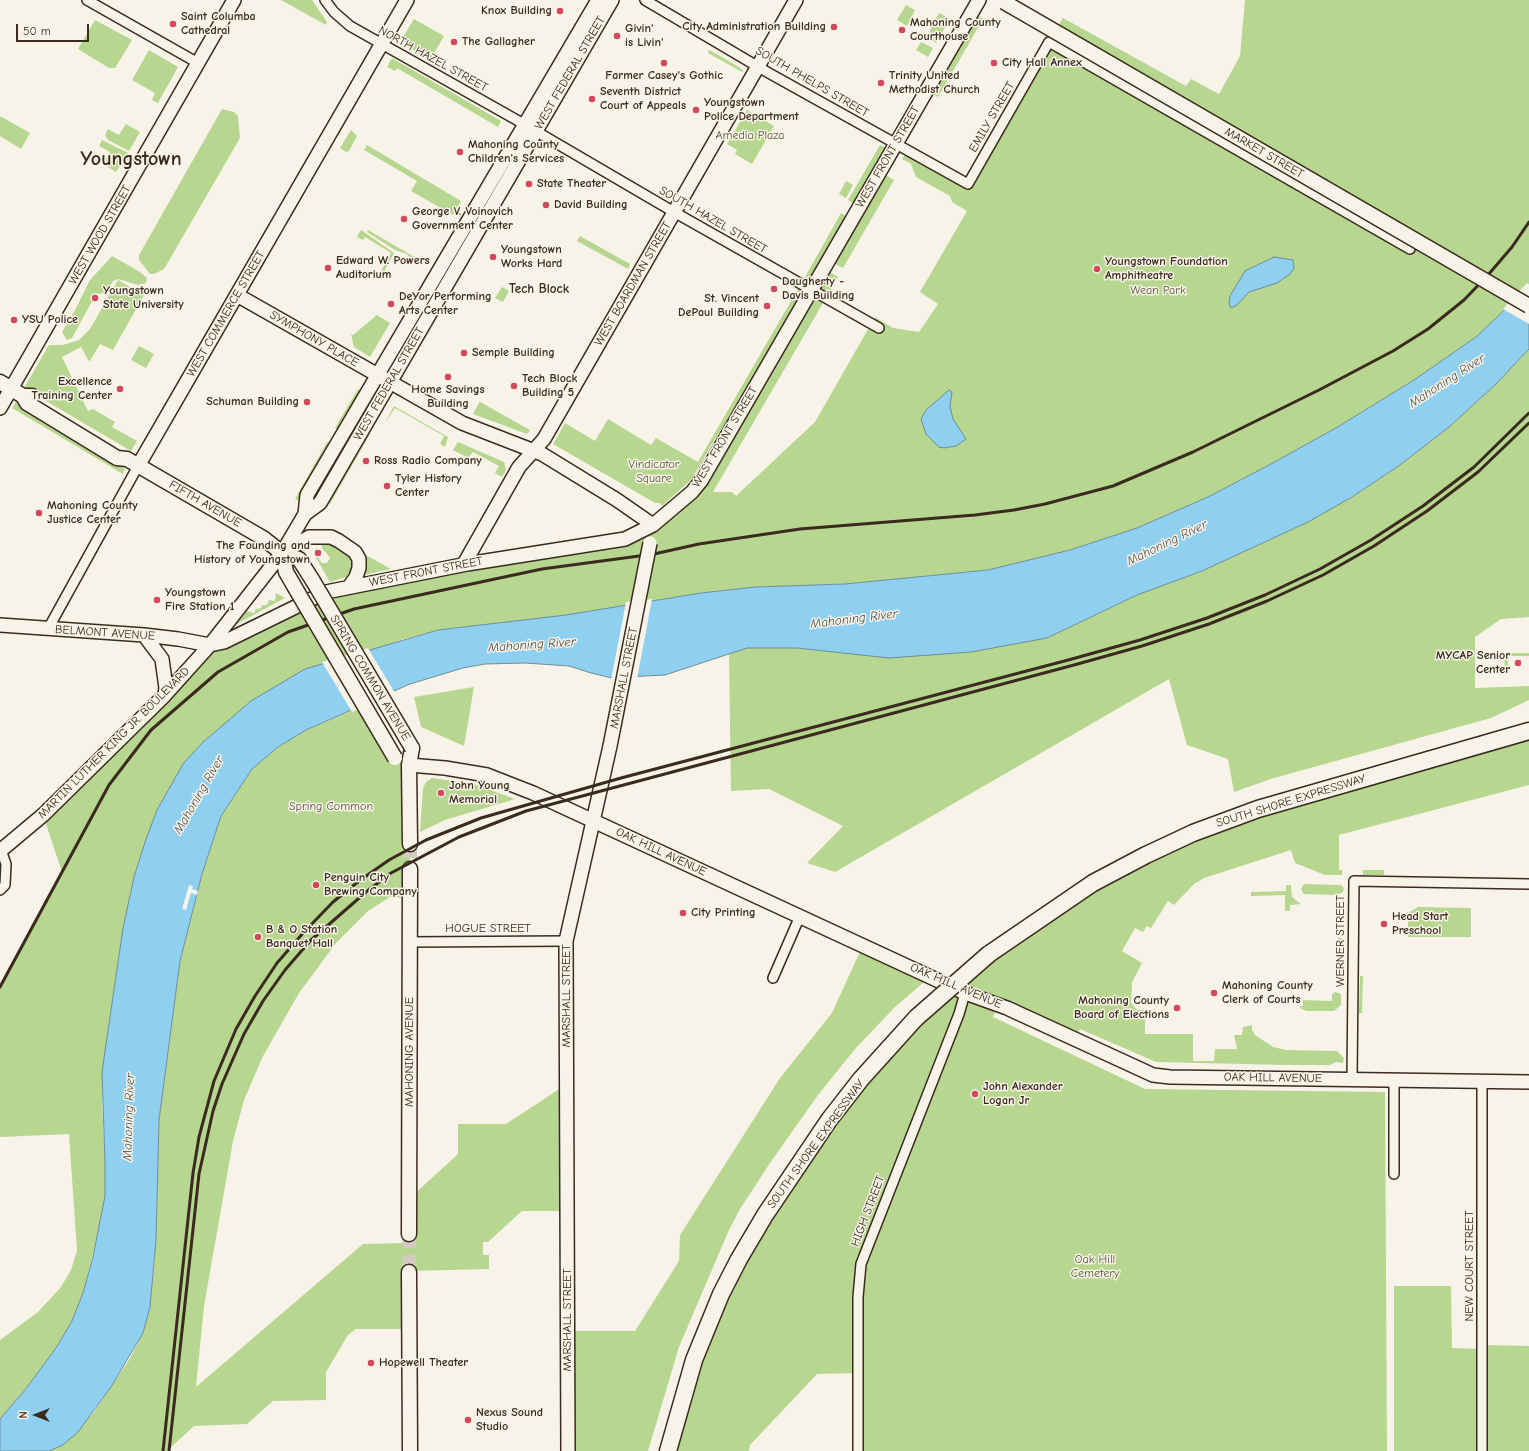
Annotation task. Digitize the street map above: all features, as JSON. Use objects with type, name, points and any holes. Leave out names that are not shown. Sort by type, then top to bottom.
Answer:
[{"type":"highway","name":"SOUTH SHORE EXPRESSWAY","points":[[668,1451],[694,1360],[721,1294],[739,1259],[765,1215],[829,1120],[861,1079],[916,1018],[989,954],[1093,884],[1146,855],[1193,833],[1258,809],[1529,731]]},
{"type":"main road","name":"MARKET STREET","points":[[1002,1],[1529,306]]},
{"type":"main road","name":"FIFTH AVENUE","points":[[11,389],[31,396],[121,450],[133,462],[263,538],[282,553]]},
{"type":"main road","name":"SPRING COMMON AVENUE","points":[[282,553],[299,559],[313,581],[412,748],[409,765],[396,758],[286,572],[282,553]]},
{"type":"main road","points":[[409,765],[410,844]]},
{"type":"main road","name":"MAHONING AVENUE","points":[[409,1234],[410,870]]},
{"type":"main road","points":[[409,1272],[410,1451]]},
{"type":"street","points":[[87,0],[198,63]]},
{"type":"street","name":"WEST WOOD STREET","points":[[0,408],[234,0]]},
{"type":"street","name":"NORTH HAZEL STREET","points":[[325,0],[345,23],[536,131]]},
{"type":"street","name":"WEST COMMERCE STREET","points":[[48,629],[133,462],[237,295],[407,0]]},
{"type":"street","name":"WEST FEDERAL STREET","points":[[282,553],[305,514],[307,496],[598,0]]},
{"type":"street","name":"WEST FEDERAL STREET","points":[[305,514],[320,504],[612,0]]},
{"type":"street","name":"SOUTH PHELPS STREET","points":[[645,0],[747,58],[758,66],[968,184]]},
{"type":"street","name":"WEST BOARDMAN STREET","points":[[464,564],[519,467],[535,451],[544,438],[796,0]]},
{"type":"street","name":"WEST FRONT STREET","points":[[210,645],[224,642],[326,592],[464,564],[625,539],[653,525],[692,492],[700,481],[979,0]]},
{"type":"street","name":"EMILY STREET","points":[[968,184],[1049,42],[1410,249]]},
{"type":"street","name":"SOUTH HAZEL STREET","points":[[536,131],[674,212],[879,328]]},
{"type":"street","name":"SYMPHONY PLACE","points":[[237,295],[462,423],[535,451]]},
{"type":"street","points":[[535,451],[617,500],[653,525]]},
{"type":"street","name":"MARSHALL STREET","points":[[568,1451],[566,941],[610,746],[653,525]]},
{"type":"street","points":[[282,553],[309,537],[331,537],[339,541],[355,552],[359,559],[359,568],[356,577],[349,587]]},
{"type":"street","name":"MARTIN LUTHER KING JR. BOULEVARD","points":[[1,851],[43,815],[166,695],[210,645],[282,553]]},
{"type":"street","name":"BELMONT AVENUE","points":[[0,625],[144,635],[210,645]]},
{"type":"street","points":[[144,635],[162,659],[166,695]]},
{"type":"street","name":"OAK HILL AVENUE","points":[[409,765],[445,768],[487,776],[533,792],[965,993],[1007,1008],[1154,1075],[1170,1077],[1529,1082]]},
{"type":"street","points":[[0,890],[5,885],[6,864],[1,851]]},
{"type":"street","name":"WERNER STREET","points":[[1352,1079],[1354,881],[1529,884]]},
{"type":"street","points":[[773,978],[800,916]]},
{"type":"street","name":"HOGUE STREET","points":[[410,942],[566,941]]},
{"type":"street","name":"HIGH STREET","points":[[858,1451],[858,1297],[861,1264],[959,1014],[965,993]]},
{"type":"street","points":[[1394,1080],[1394,1174]]},
{"type":"street","name":"NEW COURT STREET","points":[[1482,1082],[1482,1451]]},
{"type":"green space","points":[[281,0],[312,0],[327,22],[326,25]]},
{"type":"green space","name":"Wean Park","points":[[1245,0],[1529,0],[1529,284],[1513,302],[1476,337],[1414,380],[1336,428],[1269,465],[1208,497],[1137,528],[1070,550],[988,570],[845,584],[755,587],[701,593],[566,615],[438,630],[400,640],[225,724],[202,743],[157,810],[134,877],[123,928],[107,1037],[102,1102],[105,1196],[100,1226],[83,1293],[72,1321],[56,1348],[25,1390],[0,1419],[0,1340],[38,1312],[61,1287],[71,1270],[77,1251],[69,1134],[0,1137],[0,987],[62,872],[43,815],[210,645],[326,592],[625,539],[669,512],[675,517],[700,492],[714,472],[815,299],[823,303],[713,492],[732,492],[736,496],[815,422],[875,317],[893,328],[919,332],[938,304],[920,292],[967,211],[952,202],[950,196],[916,177],[911,164],[902,159],[907,151],[967,184],[1063,18],[1186,86],[1191,79],[1219,94],[1240,56]]},
{"type":"green space","points":[[906,5],[915,10],[907,26],[897,20]]},
{"type":"green space","points":[[939,13],[950,19],[936,43],[927,37]]},
{"type":"green space","points":[[978,16],[983,19],[938,97],[933,94]]},
{"type":"green space","points":[[414,19],[444,36],[430,60],[406,46],[403,37]]},
{"type":"green space","points":[[95,20],[132,40],[115,68],[109,68],[78,49]]},
{"type":"green space","points":[[921,42],[933,48],[928,57],[916,50]]},
{"type":"green space","points":[[149,50],[178,67],[158,103],[152,100],[155,93],[132,80]]},
{"type":"green space","points":[[709,50],[743,70],[742,72],[708,53]]},
{"type":"green space","points":[[392,58],[501,121],[498,127],[397,68],[395,71],[387,67]]},
{"type":"green space","points":[[222,109],[234,112],[238,116],[240,138],[164,269],[154,274],[150,274],[139,260],[139,255]]},
{"type":"green space","name":"Amedia Plaza","points":[[747,110],[774,126],[752,164],[735,154],[737,150],[727,144]]},
{"type":"green space","points":[[0,116],[30,133],[21,149],[0,136]]},
{"type":"green space","points":[[126,124],[140,132],[129,151],[108,140],[105,135],[108,129],[119,135]]},
{"type":"green space","points":[[351,130],[357,136],[349,151],[346,152],[340,148]]},
{"type":"green space","points":[[102,140],[128,153],[116,172],[103,164],[110,152],[99,146]]},
{"type":"green space","points":[[367,145],[461,201],[453,215],[411,191],[417,181],[364,150]]},
{"type":"green space","points":[[880,145],[886,148],[854,204],[848,200]]},
{"type":"green space","points":[[886,175],[894,180],[843,268],[835,264]]},
{"type":"green space","points":[[846,181],[853,185],[846,198],[839,194]]},
{"type":"green space","points":[[841,213],[847,217],[809,282],[804,279]]},
{"type":"green space","points":[[361,230],[394,253],[384,275],[380,273],[391,253],[365,237],[363,240],[357,237]]},
{"type":"green space","points":[[368,230],[423,262],[411,259],[407,254],[395,250],[367,232]]},
{"type":"green space","points":[[580,236],[630,264],[628,269],[577,241]]},
{"type":"green space","points":[[112,256],[140,272],[147,278],[146,283],[138,285],[118,279],[113,281],[106,293],[96,294],[72,338],[67,340],[62,332],[90,280]]},
{"type":"green space","points":[[830,272],[838,277],[830,291],[827,289],[825,291],[821,289]]},
{"type":"green space","points":[[118,280],[144,295],[113,350],[100,344],[90,361],[81,347],[62,357],[88,411],[93,409],[115,422],[112,427],[137,441],[131,451],[24,388],[49,345],[63,345],[79,340],[90,329]]},
{"type":"green space","points":[[502,287],[509,291],[503,302],[495,298]]},
{"type":"green space","name":"Vindicator Square","points":[[798,289],[804,292],[735,411],[713,442],[692,479],[662,506],[660,503],[655,503],[553,444],[565,423],[595,441],[608,419],[651,445],[656,438],[698,462]]},
{"type":"green space","points":[[377,315],[390,323],[370,357],[354,347],[351,334],[353,335]]},
{"type":"green space","points":[[139,346],[154,354],[146,368],[131,360]]},
{"type":"green space","points":[[1529,349],[1529,617],[1501,619],[1475,637],[1475,688],[1529,686],[1529,700],[1491,718],[1274,778],[1234,792],[1228,759],[1187,745],[1169,679],[835,872],[807,863],[843,826],[769,789],[731,791],[729,653],[747,648],[797,648],[824,651],[1047,638],[1137,595],[1202,571],[1352,497],[1400,465],[1449,427],[1496,384]]},
{"type":"green space","points":[[358,389],[365,393],[339,430],[335,428]]},
{"type":"green space","points":[[31,396],[121,450],[127,459],[27,403]]},
{"type":"green space","points":[[480,401],[530,430],[527,434],[473,414]]},
{"type":"green space","points":[[16,402],[125,468],[123,474],[12,408]]},
{"type":"green space","points":[[394,406],[448,437],[445,447],[440,444],[444,436],[395,408],[385,423]]},
{"type":"green space","points":[[352,431],[352,441],[315,504],[311,501]]},
{"type":"green space","points":[[366,431],[370,434],[330,504],[325,502]]},
{"type":"green space","points":[[327,442],[331,444],[298,500],[295,499]]},
{"type":"green space","points":[[458,442],[504,462],[506,470],[502,477],[495,473],[499,466],[473,452],[468,458],[453,450]]},
{"type":"green space","points":[[321,542],[329,543],[350,555],[353,560],[353,567],[346,577],[330,582],[315,556],[316,547],[320,551],[319,559],[322,563],[327,563],[330,558],[322,548]]},
{"type":"green space","points":[[362,553],[391,569],[364,575]]},
{"type":"green space","points":[[276,593],[285,598],[235,625],[247,611],[254,613],[256,609],[261,608],[262,605],[267,605],[269,600],[275,601]]},
{"type":"green space","points":[[1504,653],[1529,653],[1529,656],[1508,656],[1508,671],[1505,671]]},
{"type":"green space","points":[[474,687],[464,746],[421,727],[414,697]]},
{"type":"green space","name":"Spring Common","points":[[360,707],[395,758],[409,765],[410,898],[390,897],[368,911],[336,943],[299,993],[263,1056],[244,1100],[233,1141],[204,1306],[196,1387],[363,1244],[409,1243],[409,1199],[458,1154],[458,1124],[506,1124],[567,1084],[567,1211],[522,1211],[488,1242],[483,1242],[483,1255],[489,1255],[489,1269],[410,1271],[409,1329],[356,1329],[348,1335],[326,1372],[326,1400],[273,1401],[247,1424],[194,1426],[167,1451],[49,1451],[63,1445],[94,1412],[129,1360],[143,1333],[153,1280],[156,1240],[159,1120],[180,961],[202,874],[221,816],[252,769],[278,747],[306,730]]},
{"type":"green space","name":"Oak Hill Cemetery","points":[[1529,739],[1529,785],[1339,835],[1339,870],[1342,870],[1342,875],[1325,875],[1295,863],[1291,850],[1204,878],[1194,884],[1174,905],[1168,901],[1151,928],[1147,926],[1143,932],[1135,928],[1122,951],[1142,963],[1132,982],[1131,1003],[1137,1010],[1145,1010],[1145,1034],[1193,1034],[1193,1061],[1214,1061],[1215,1049],[1237,1049],[1234,1035],[1242,1035],[1243,1027],[1252,1025],[1252,1030],[1255,1035],[1273,1047],[1286,1050],[1337,1051],[1344,1058],[1343,1063],[1336,1062],[1330,1065],[1288,1065],[1156,1062],[1080,1029],[1075,1040],[998,1005],[993,1017],[1145,1089],[1385,1092],[1387,1451],[858,1451],[858,1373],[817,1374],[750,1445],[749,1451],[668,1451],[721,1294],[861,1079],[989,954],[1193,833]]},
{"type":"green space","points":[[432,778],[474,784],[515,799],[445,820],[420,832],[423,788],[426,782]]},
{"type":"green space","points":[[1363,870],[1384,870],[1384,875],[1363,875]]},
{"type":"green space","points":[[1304,884],[1341,885],[1344,888],[1343,892],[1337,895],[1304,894],[1301,889]]},
{"type":"green space","points":[[1286,885],[1291,885],[1292,897],[1301,904],[1290,905],[1290,911],[1285,911],[1285,895],[1251,896],[1251,892],[1286,891]]},
{"type":"green space","points":[[1418,907],[1471,908],[1471,937],[1408,937],[1408,913]]},
{"type":"green space","points":[[1338,937],[1342,939],[1342,974],[1339,977],[1336,977]]},
{"type":"green space","points":[[863,945],[930,977],[896,1006],[855,1049],[818,1095],[770,1163],[740,1209],[729,1230],[679,1347],[648,1451],[568,1451],[568,1331],[635,1331],[679,1261],[680,1235],[780,1078],[832,1013]]},
{"type":"green space","points":[[1360,976],[1363,976],[1362,1013],[1359,1013]]},
{"type":"green space","points":[[1335,992],[1341,994],[1341,1005],[1334,1011],[1306,1011],[1300,1008],[1300,1006],[1303,1006],[1303,1000],[1332,1001],[1332,994]]},
{"type":"green space","points":[[1394,1286],[1451,1286],[1452,1348],[1482,1349],[1482,1345],[1529,1346],[1529,1451],[1394,1451]]},
{"type":"water","points":[[1274,257],[1293,260],[1294,268],[1290,274],[1277,283],[1249,292],[1237,305],[1231,308],[1229,303],[1230,296],[1245,271]]},
{"type":"water","name":"Mahoning River","points":[[1529,284],[1529,349],[1496,384],[1449,427],[1400,465],[1352,497],[1308,522],[1202,571],[1137,595],[1047,638],[971,652],[889,658],[797,648],[747,648],[665,675],[612,678],[569,666],[525,663],[485,664],[463,668],[410,684],[306,730],[278,747],[252,769],[221,816],[202,874],[180,961],[159,1120],[156,1240],[150,1307],[143,1333],[111,1387],[78,1432],[63,1445],[49,1451],[0,1451],[0,1419],[25,1390],[56,1348],[72,1321],[83,1293],[93,1257],[105,1196],[102,1072],[123,928],[134,877],[145,842],[157,810],[183,764],[202,743],[251,701],[305,669],[438,630],[566,615],[701,593],[755,587],[845,584],[988,570],[1070,550],[1137,528],[1208,497],[1336,428],[1414,380],[1476,337],[1513,302]]},
{"type":"water","points":[[949,390],[952,392],[950,406],[953,419],[966,439],[956,446],[944,448],[939,447],[926,434],[921,419],[926,410]]},
{"type":"pier","points":[[1527,283],[1529,284],[1529,324],[1503,309]]},
{"type":"pier","points":[[652,599],[637,679],[611,680],[626,602]]},
{"type":"pier","points":[[368,648],[395,693],[352,712],[322,662]]},
{"type":"pier","points":[[189,885],[193,886],[192,889],[198,891],[197,895],[191,893],[186,910],[182,909]]},
{"type":"tunnel","points":[[410,844],[410,869]]},
{"type":"tunnel","points":[[409,1234],[409,1272]]},
{"type":"railway","points":[[0,987],[109,785],[151,730],[218,672],[288,632],[354,609],[542,569],[654,554],[699,544],[800,529],[975,515],[1014,510],[1045,504],[1113,486],[1193,452],[1319,390],[1393,351],[1428,329],[1464,300],[1488,275],[1512,247],[1529,222]]},
{"type":"railway","points":[[163,1451],[193,1173],[199,1137],[214,1081],[236,1029],[255,996],[277,963],[333,902],[359,881],[389,860],[426,840],[481,818],[621,778],[1140,640],[1207,618],[1265,595],[1320,569],[1371,540],[1423,506],[1474,467],[1529,413]]},
{"type":"railway","points":[[169,1451],[199,1174],[213,1111],[222,1084],[244,1034],[263,1001],[285,970],[311,940],[366,892],[391,873],[459,837],[526,811],[1074,665],[1142,646],[1209,624],[1267,601],[1323,575],[1374,546],[1427,511],[1478,472],[1529,423]]},
{"type":"place","name":"Knox Building","points":[[560,11]]},
{"type":"place","name":"Saint Columba Cathedral","points":[[173,24]]},
{"type":"place","name":"City Administration Building","points":[[834,27]]},
{"type":"place","name":"Mahoning County Courthouse","points":[[902,30]]},
{"type":"place","name":"Givin' is Livin'","points":[[617,36]]},
{"type":"place","name":"The Gallagher","points":[[454,42]]},
{"type":"place","name":"Farmer Casey's Gothic","points":[[664,63]]},
{"type":"place","name":"City Hall Annex","points":[[994,63]]},
{"type":"place","name":"Trinity United Methodist Church","points":[[881,83]]},
{"type":"place","name":"Seventh District Court of Appeals","points":[[592,99]]},
{"type":"place","name":"Youngstown Police Department","points":[[696,110]]},
{"type":"place","name":"Mahoning County Children's Services","points":[[460,152]]},
{"type":"place","name":"State Theater","points":[[529,184]]},
{"type":"place","name":"David Building","points":[[546,205]]},
{"type":"place","name":"George V. Voinovich Government Center","points":[[404,219]]},
{"type":"place","name":"Youngstown Works Hard","points":[[493,257]]},
{"type":"place","name":"Edward W. Powers Auditorium","points":[[328,268]]},
{"type":"place","name":"Youngstown Foundation Amphitheatre","points":[[1097,269]]},
{"type":"place","name":"Daugherty - Davis Building","points":[[774,289]]},
{"type":"place","name":"Youngstown State University","points":[[95,298]]},
{"type":"place","name":"DeYor Performing Arts Center","points":[[391,304]]},
{"type":"place","name":"St. Vincent DePaul Building","points":[[767,306]]},
{"type":"place","name":"YSU Police","points":[[14,320]]},
{"type":"place","name":"Semple Building","points":[[464,353]]},
{"type":"place","name":"Home Savings Building","points":[[448,377]]},
{"type":"place","name":"Tech Block Building 5","points":[[514,386]]},
{"type":"place","name":"Excellence Training Center","points":[[120,389]]},
{"type":"place","name":"Schuman Building","points":[[307,402]]},
{"type":"place","name":"Ross Radio Company","points":[[366,461]]},
{"type":"place","name":"Tyler History Center","points":[[387,486]]},
{"type":"place","name":"Mahoning County Justice Center","points":[[39,513]]},
{"type":"place","name":"The Founding and History of Youngstown","points":[[318,553]]},
{"type":"place","name":"Youngstown Fire Station 1","points":[[157,600]]},
{"type":"place","name":"MYCAP Senior Center","points":[[1518,663]]},
{"type":"place","name":"John Young Memorial","points":[[441,793]]},
{"type":"place","name":"Penguin City Brewing Company","points":[[316,885]]},
{"type":"place","name":"City Printing","points":[[683,913]]},
{"type":"place","name":"Head Start Preschool","points":[[1384,924]]},
{"type":"place","name":"B & O Station Banquet Hall","points":[[258,937]]},
{"type":"place","name":"Mahoning County Clerk of Courts","points":[[1214,993]]},
{"type":"place","name":"Mahoning County Board of Elections","points":[[1177,1008]]},
{"type":"place","name":"John Alexander Logan Jr","points":[[975,1094]]},
{"type":"place","name":"Hopewell Theater","points":[[371,1363]]},
{"type":"place","name":"Nexus Sound Studio","points":[[468,1420]]},
{"type":"district","name":"Youngstown","points":[[131,159]]},
{"type":"district","name":"Tech Block","points":[[539,289]]}]
